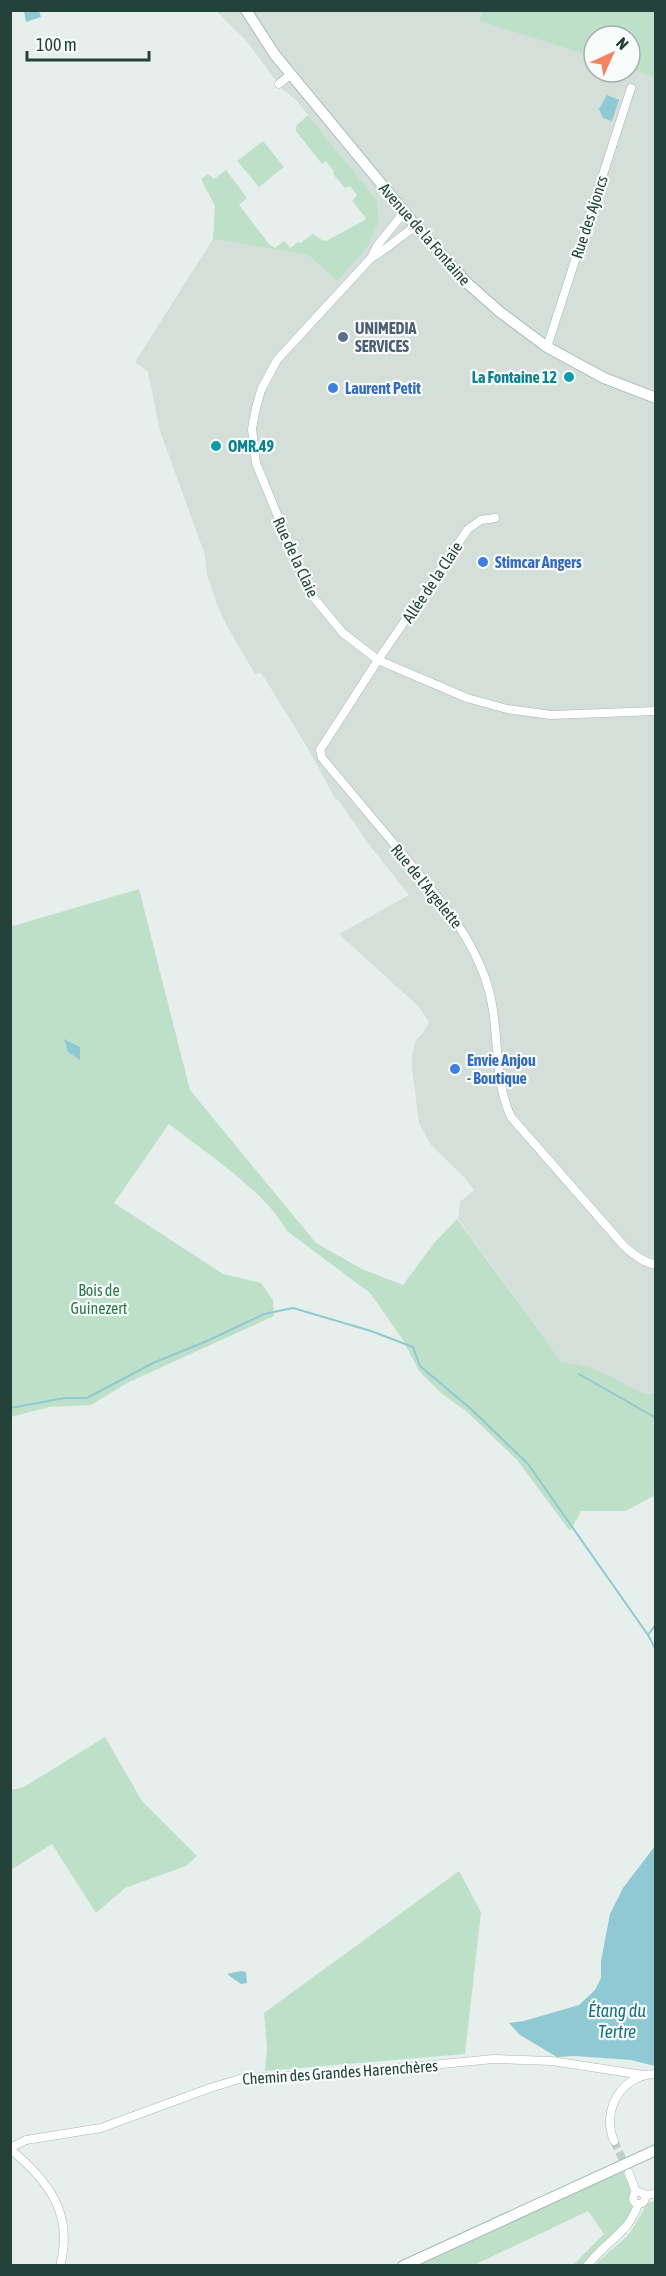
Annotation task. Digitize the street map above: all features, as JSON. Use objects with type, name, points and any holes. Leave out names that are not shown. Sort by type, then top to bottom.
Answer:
[{"type":"street","name":"Avenue de la Fontaine","points":[[246,10],[291,75],[416,226],[472,288],[547,347],[595,373],[656,398]]},
{"type":"street","points":[[279,84],[291,75]]},
{"type":"street","name":"Rue des Ajoncs","points":[[547,347],[631,88]]},
{"type":"street","name":"Rue de la Claie","points":[[371,258],[376,246],[405,211]]},
{"type":"street","name":"Rue de la Claie","points":[[416,226],[401,234],[382,252],[371,258],[277,360],[261,390],[252,429],[256,463],[261,480],[309,592],[343,633],[378,660],[467,698],[507,709],[551,715],[656,711]]},
{"type":"street","name":"Allée de la Claie","points":[[378,660],[468,529],[481,520],[495,518]]},
{"type":"street","name":"Rue de l'Argelette","points":[[378,660],[325,741],[320,750],[322,759],[448,909],[471,945],[486,981],[492,1003],[497,1029],[500,1084],[504,1102],[512,1117],[624,1246],[634,1256],[656,1265]]},
{"type":"street","name":"Chemin des Grandes Harenchères","points":[[60,2265],[65,2239],[57,2204],[41,2177],[10,2149],[26,2140],[101,2128],[243,2078],[340,2074],[493,2059],[552,2061],[637,2072],[643,2075],[656,2074]]},
{"type":"street","points":[[614,2141],[609,2122],[612,2102],[625,2087],[643,2075]]},
{"type":"street","points":[[403,2265],[656,2150]]},
{"type":"street","points":[[629,2174],[640,2194]]},
{"type":"street","points":[[587,2265],[627,2226],[638,2204],[633,2199],[640,2194],[656,2194]]},
{"type":"shaded area","points":[[216,11],[483,11],[480,21],[582,53],[582,84],[642,84],[642,73],[655,78],[656,1495],[625,1511],[581,1511],[570,1373],[458,1219],[460,1202],[474,1190],[431,1145],[419,1123],[412,1055],[416,1040],[424,1032],[429,1022],[419,1007],[339,934],[409,895],[336,800],[267,682],[261,673],[255,674],[227,626],[218,607],[207,574],[205,555],[160,431],[148,372],[135,362],[213,239],[308,255],[337,281],[379,221],[377,200],[296,100],[283,90],[245,39]]},
{"type":"green space","points":[[483,11],[655,11],[655,78],[642,73],[642,24],[582,24],[582,53],[479,21]]},
{"type":"green space","points":[[308,115],[377,200],[379,221],[366,249],[337,281],[308,255],[213,239],[215,206],[201,179],[208,174],[214,179],[226,170],[247,198],[239,205],[269,244],[275,248],[284,241],[290,248],[313,234],[326,241],[363,221],[366,218],[352,201],[357,195],[350,186],[345,188],[326,161],[322,164],[296,131],[296,126]]},
{"type":"green space","points":[[263,141],[284,167],[259,187],[237,161]]},
{"type":"green space","name":"Bois de Guinezert","points":[[139,889],[190,1090],[316,1243],[362,1269],[403,1285],[435,1242],[457,1219],[562,1362],[590,1368],[639,1392],[655,1394],[655,1495],[625,1511],[581,1511],[570,1531],[517,1460],[466,1411],[441,1393],[419,1371],[403,1340],[370,1293],[287,1231],[277,1216],[249,1187],[169,1124],[114,1203],[223,1274],[261,1283],[273,1300],[274,1316],[127,1383],[91,1405],[49,1407],[11,1417],[10,921],[13,926]]},
{"type":"green space","points":[[105,1737],[142,1801],[197,1856],[186,1866],[125,1888],[96,1913],[52,1844],[11,1870],[11,1790],[24,1787]]},
{"type":"green space","points":[[459,1871],[481,1912],[465,2054],[265,2071],[267,2048],[264,2013]]},
{"type":"green space","points":[[623,2171],[629,2181],[633,2210],[628,2222],[584,2265],[573,2265],[604,2234],[588,2211],[474,2265],[416,2266]]},
{"type":"green space","points":[[655,2201],[655,2265],[595,2265],[627,2236],[647,2203]]},
{"type":"water","points":[[24,11],[39,11],[41,17],[26,22]]},
{"type":"water","points":[[607,95],[619,100],[612,121],[603,118],[599,109]]},
{"type":"water","points":[[64,1039],[80,1047],[80,1060],[68,1052]]},
{"type":"water","name":"Étang du Tertre","points":[[655,1846],[655,2066],[631,2060],[557,2057],[520,2035],[509,2023],[579,2005],[595,1990],[601,1978],[601,1961],[610,1914],[623,1888]]},
{"type":"water","points":[[246,1972],[247,1983],[241,1984],[227,1974]]},
{"type":"waterway","points":[[10,1408],[65,1398],[87,1398],[153,1363],[264,1314],[293,1308],[371,1331],[413,1347],[420,1366],[471,1409],[528,1464],[648,1635]]},
{"type":"waterway","points":[[579,1374],[656,1418]]},
{"type":"waterway","points":[[656,1624],[648,1635],[656,1650]]},
{"type":"tunnel","points":[[614,2141],[626,2167]]},
{"type":"place","name":"UNIMEDIA SERVICES","points":[[343,337]]},
{"type":"place","name":"La Fontaine 12","points":[[569,377]]},
{"type":"place","name":"Laurent Petit","points":[[333,388]]},
{"type":"place","name":"OMR.49","points":[[216,446]]},
{"type":"place","name":"Stimcar Angers","points":[[483,562]]},
{"type":"place","name":"Envie Anjou - Boutique","points":[[455,1069]]}]
